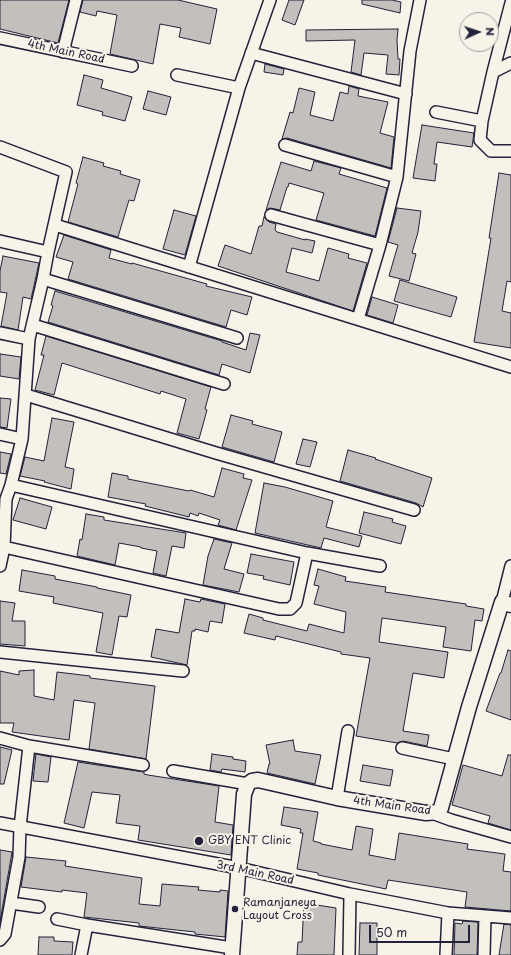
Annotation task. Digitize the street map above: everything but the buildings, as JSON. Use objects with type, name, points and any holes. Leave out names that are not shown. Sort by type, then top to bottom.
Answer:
[{"type":"street","points":[[63,52],[76,0]]},
{"type":"street","points":[[190,267],[239,88],[270,0]]},
{"type":"street","points":[[358,320],[380,245],[397,177],[410,51],[420,0]]},
{"type":"street","points":[[511,3],[493,72],[482,121],[480,140],[491,152],[511,151]]},
{"type":"street","name":"4th Main Road","points":[[0,38],[132,66]]},
{"type":"street","points":[[251,53],[406,94]]},
{"type":"street","points":[[493,72],[511,63]]},
{"type":"street","points":[[177,75],[239,88]]},
{"type":"street","points":[[436,112],[482,121]]},
{"type":"street","points":[[284,145],[397,177]]},
{"type":"street","points":[[0,147],[66,172],[29,339],[22,439],[11,485],[3,498],[4,547],[0,566]]},
{"type":"street","points":[[271,215],[380,245]]},
{"type":"street","points":[[55,225],[511,367]]},
{"type":"street","points":[[0,241],[48,252]]},
{"type":"street","points":[[43,279],[237,338]]},
{"type":"street","points":[[33,325],[224,384]]},
{"type":"street","points":[[0,333],[29,339]]},
{"type":"street","points":[[26,395],[216,453],[414,510]]},
{"type":"street","points":[[0,434],[22,439]]},
{"type":"street","points":[[11,485],[307,553],[380,566]]},
{"type":"street","points":[[4,547],[279,610],[290,609],[296,603],[307,553]]},
{"type":"street","name":"4th Main Road","points":[[248,784],[252,781],[258,780],[337,798],[432,813],[438,812],[441,808],[469,706],[506,604],[511,566]]},
{"type":"street","points":[[0,652],[183,671]]},
{"type":"street","points":[[337,798],[348,731]]},
{"type":"street","points":[[0,738],[29,746],[143,765]]},
{"type":"street","points":[[0,940],[5,934],[19,857],[20,827],[29,746]]},
{"type":"street","points":[[402,748],[454,759]]},
{"type":"street","points":[[56,919],[232,951],[244,794],[248,784],[173,772]]},
{"type":"street","points":[[432,813],[511,837]]},
{"type":"street","name":"3rd Main Road","points":[[0,823],[239,868],[350,894],[448,913],[511,918]]},
{"type":"street","points":[[349,955],[350,894]]},
{"type":"street","points":[[11,903],[39,907]]},
{"type":"street","points":[[446,955],[448,913]]},
{"type":"street","points":[[484,955],[485,916]]},
{"type":"street","points":[[81,955],[87,925]]},
{"type":"place","name":"GBY ENT Clinic","points":[[199,841]]},
{"type":"place","name":"Ramanjaneya Layout Cross","points":[[235,909]]}]
